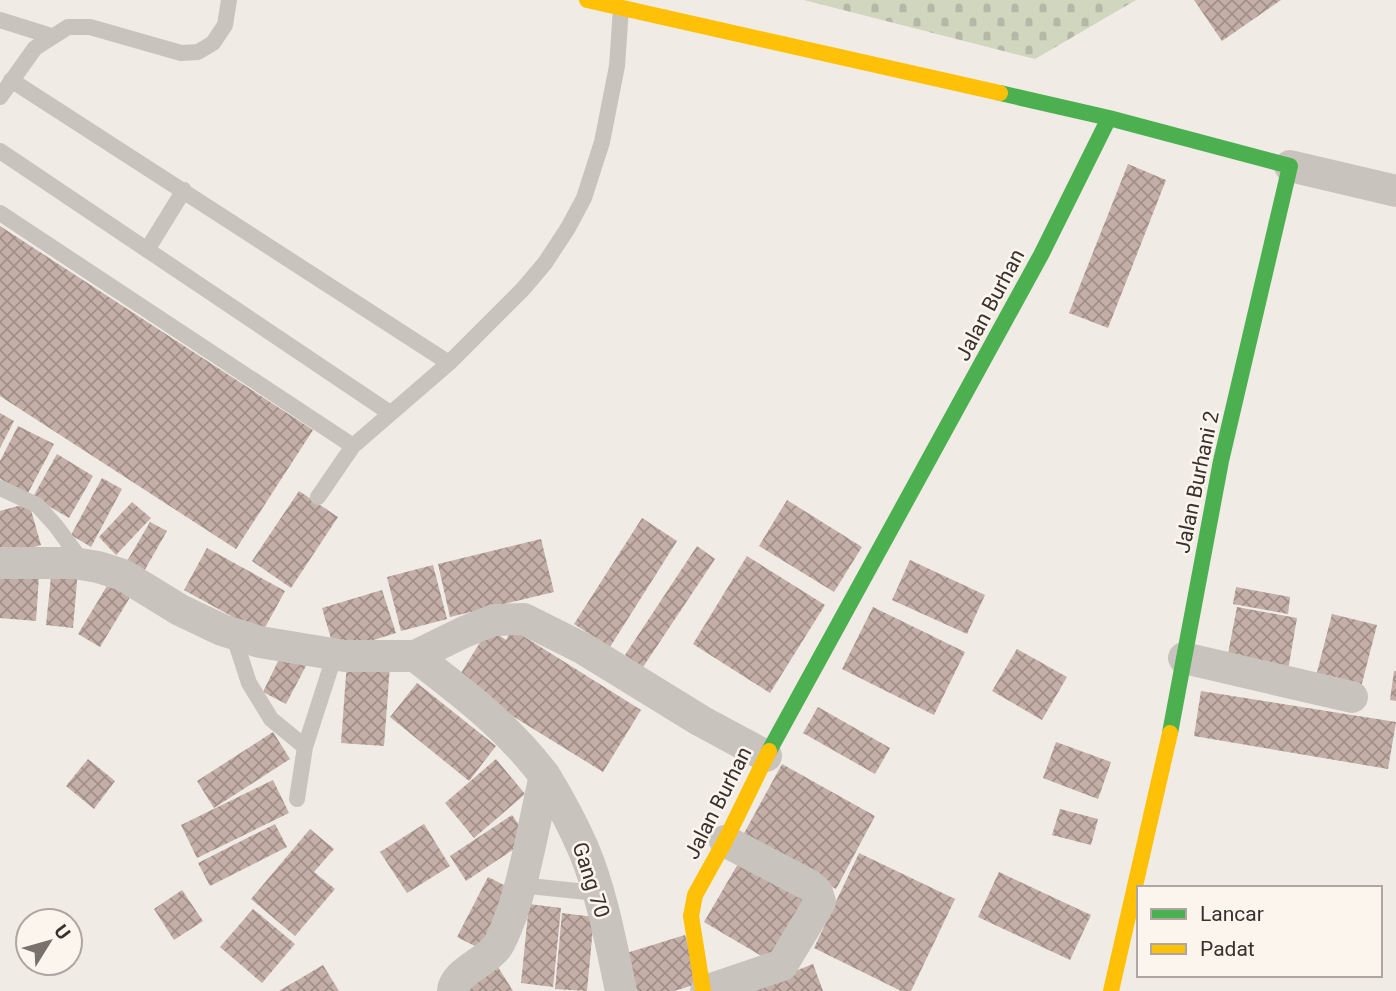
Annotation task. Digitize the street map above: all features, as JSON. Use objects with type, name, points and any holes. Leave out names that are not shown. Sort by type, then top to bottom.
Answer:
[{"type":"street","points":[[587,0],[1109,118],[1396,191]]},
{"type":"street","name":"Jalan Burhan","points":[[705,991],[691,916],[695,895],[725,841],[766,756],[1041,255],[1109,118]]},
{"type":"street","name":"Jalan Burhani 2","points":[[1111,991],[1163,769],[1221,461],[1290,166]]},
{"type":"street","points":[[0,563],[98,566],[123,575],[180,610],[233,634],[260,642],[335,654],[415,656],[494,620],[524,619],[584,649],[701,721],[766,756]]},
{"type":"street","name":"Gang 70","points":[[415,656],[494,718],[521,745],[545,776],[584,851],[621,991]]},
{"type":"street","points":[[1184,658],[1352,697]]},
{"type":"street","points":[[453,991],[453,984],[461,976],[487,958],[499,945],[513,908],[545,776]]},
{"type":"street","points":[[705,991],[782,965],[820,902],[817,892],[809,885],[725,841]]},
{"type":"lane","points":[[0,97],[35,48],[68,27],[90,27],[181,53],[198,52],[213,43],[225,25],[229,0]]},
{"type":"lane","points":[[318,497],[353,446],[449,363],[523,289],[545,263],[568,228],[584,198],[602,142],[617,66],[621,8]]},
{"type":"lane","points":[[0,20],[51,36]]},
{"type":"lane","points":[[11,80],[449,363]]},
{"type":"lane","points":[[0,151],[390,413]]},
{"type":"lane","points":[[147,250],[184,190]]},
{"type":"lane","points":[[0,213],[353,446]]},
{"type":"lane","points":[[0,488],[37,505],[85,565]]},
{"type":"lane","points":[[233,634],[249,684],[271,719],[305,747]]},
{"type":"lane","points":[[297,799],[305,747],[335,654]]},
{"type":"lane","points":[[519,885],[597,893]]},
{"type":"green space","points":[[804,0],[1136,0],[1035,59]]},
{"type":"building","points":[[1194,0],[1281,0],[1222,41]]},
{"type":"building","points":[[1128,164],[1166,180],[1108,328],[1069,313]]},
{"type":"building","points":[[0,226],[313,430],[236,549],[0,396]]},
{"type":"building","points":[[0,413],[14,421],[0,448]]},
{"type":"building","points":[[18,426],[54,444],[28,493],[0,479],[0,461]]},
{"type":"building","points":[[57,454],[93,476],[69,518],[33,497]]},
{"type":"building","points":[[102,478],[122,489],[91,547],[71,535]]},
{"type":"building","points":[[299,491],[338,517],[291,588],[252,561]]},
{"type":"building","points":[[787,500],[862,547],[834,592],[759,546]]},
{"type":"building","points":[[132,502],[151,518],[116,555],[99,537]]},
{"type":"building","points":[[29,503],[41,545],[0,557],[0,511]]},
{"type":"building","points":[[642,518],[677,541],[610,647],[574,624]]},
{"type":"building","points":[[150,522],[167,531],[143,573],[126,563]]},
{"type":"building","points":[[541,539],[554,592],[450,617],[438,564]]},
{"type":"building","points":[[697,546],[715,559],[643,667],[625,655]]},
{"type":"building","points":[[207,548],[285,591],[262,633],[184,590]]},
{"type":"building","points":[[747,556],[825,605],[770,693],[693,644]]},
{"type":"building","points":[[910,560],[985,595],[967,634],[892,600]]},
{"type":"building","points":[[433,565],[447,619],[401,631],[387,577]]},
{"type":"building","points":[[52,567],[78,569],[73,628],[46,625]]},
{"type":"building","points":[[0,572],[39,576],[36,621],[0,618]]},
{"type":"building","points":[[113,576],[135,589],[100,647],[78,634]]},
{"type":"building","points":[[1236,587],[1290,597],[1288,614],[1233,604]]},
{"type":"building","points":[[382,590],[396,633],[335,652],[322,608]]},
{"type":"building","points":[[873,607],[965,652],[934,715],[842,669]]},
{"type":"building","points":[[1237,607],[1297,618],[1288,670],[1227,659]]},
{"type":"building","points":[[1332,614],[1377,625],[1360,691],[1315,680]]},
{"type":"building","points":[[489,628],[506,640],[512,629],[641,710],[603,772],[456,681]]},
{"type":"building","points":[[284,649],[308,662],[286,704],[263,692]]},
{"type":"building","points":[[1017,649],[1067,677],[1042,720],[992,691]]},
{"type":"building","points":[[347,662],[390,665],[384,746],[341,743]]},
{"type":"building","points":[[1396,671],[1396,701],[1390,700]]},
{"type":"building","points":[[417,683],[496,746],[469,781],[390,717]]},
{"type":"building","points":[[1201,691],[1396,722],[1388,769],[1194,736]]},
{"type":"building","points":[[818,707],[890,748],[875,774],[803,733]]},
{"type":"building","points":[[273,732],[290,759],[214,808],[197,781]]},
{"type":"building","points":[[1056,742],[1111,762],[1098,799],[1043,778]]},
{"type":"building","points":[[88,759],[115,781],[94,809],[66,786]]},
{"type":"building","points":[[496,759],[525,794],[474,838],[445,803]]},
{"type":"building","points":[[782,764],[875,816],[836,889],[742,837]]},
{"type":"building","points":[[273,780],[289,813],[197,858],[181,825]]},
{"type":"building","points":[[1060,809],[1098,819],[1091,845],[1052,835]]},
{"type":"building","points":[[512,815],[529,839],[466,881],[450,856]]},
{"type":"building","points":[[275,824],[287,847],[210,886],[198,863]]},
{"type":"building","points":[[424,824],[450,866],[407,893],[380,852]]},
{"type":"building","points":[[310,829],[334,849],[314,872],[335,889],[295,936],[251,899]]},
{"type":"building","points":[[859,853],[955,899],[911,991],[901,991],[814,948]]},
{"type":"building","points":[[742,857],[813,899],[775,964],[704,922]]},
{"type":"building","points":[[999,872],[1091,915],[1070,960],[978,917]]},
{"type":"building","points":[[488,877],[516,891],[485,951],[457,937]]},
{"type":"building","points":[[182,890],[203,921],[174,940],[154,909]]},
{"type":"building","points":[[529,904],[561,908],[553,987],[521,983]]},
{"type":"building","points":[[253,909],[295,944],[262,983],[220,947]]},
{"type":"building","points":[[562,913],[594,917],[587,991],[555,989]]},
{"type":"building","points":[[685,935],[700,983],[674,991],[631,991],[620,955]]},
{"type":"building","points":[[813,964],[823,991],[744,991]]},
{"type":"building","points":[[323,965],[339,991],[279,991]]},
{"type":"building","points":[[498,967],[513,991],[468,991],[466,987]]},
{"type":"traffic: fast","points":[[769,751],[1041,255],[1109,118],[1000,93]]},
{"type":"traffic: fast","points":[[1109,118],[1290,166],[1221,461],[1170,733]]},
{"type":"traffic: slow","points":[[587,0],[1000,93]]},
{"type":"traffic: slow","points":[[1111,991],[1170,733]]},
{"type":"traffic: slow","points":[[703,991],[691,916],[695,895],[769,751]]}]
